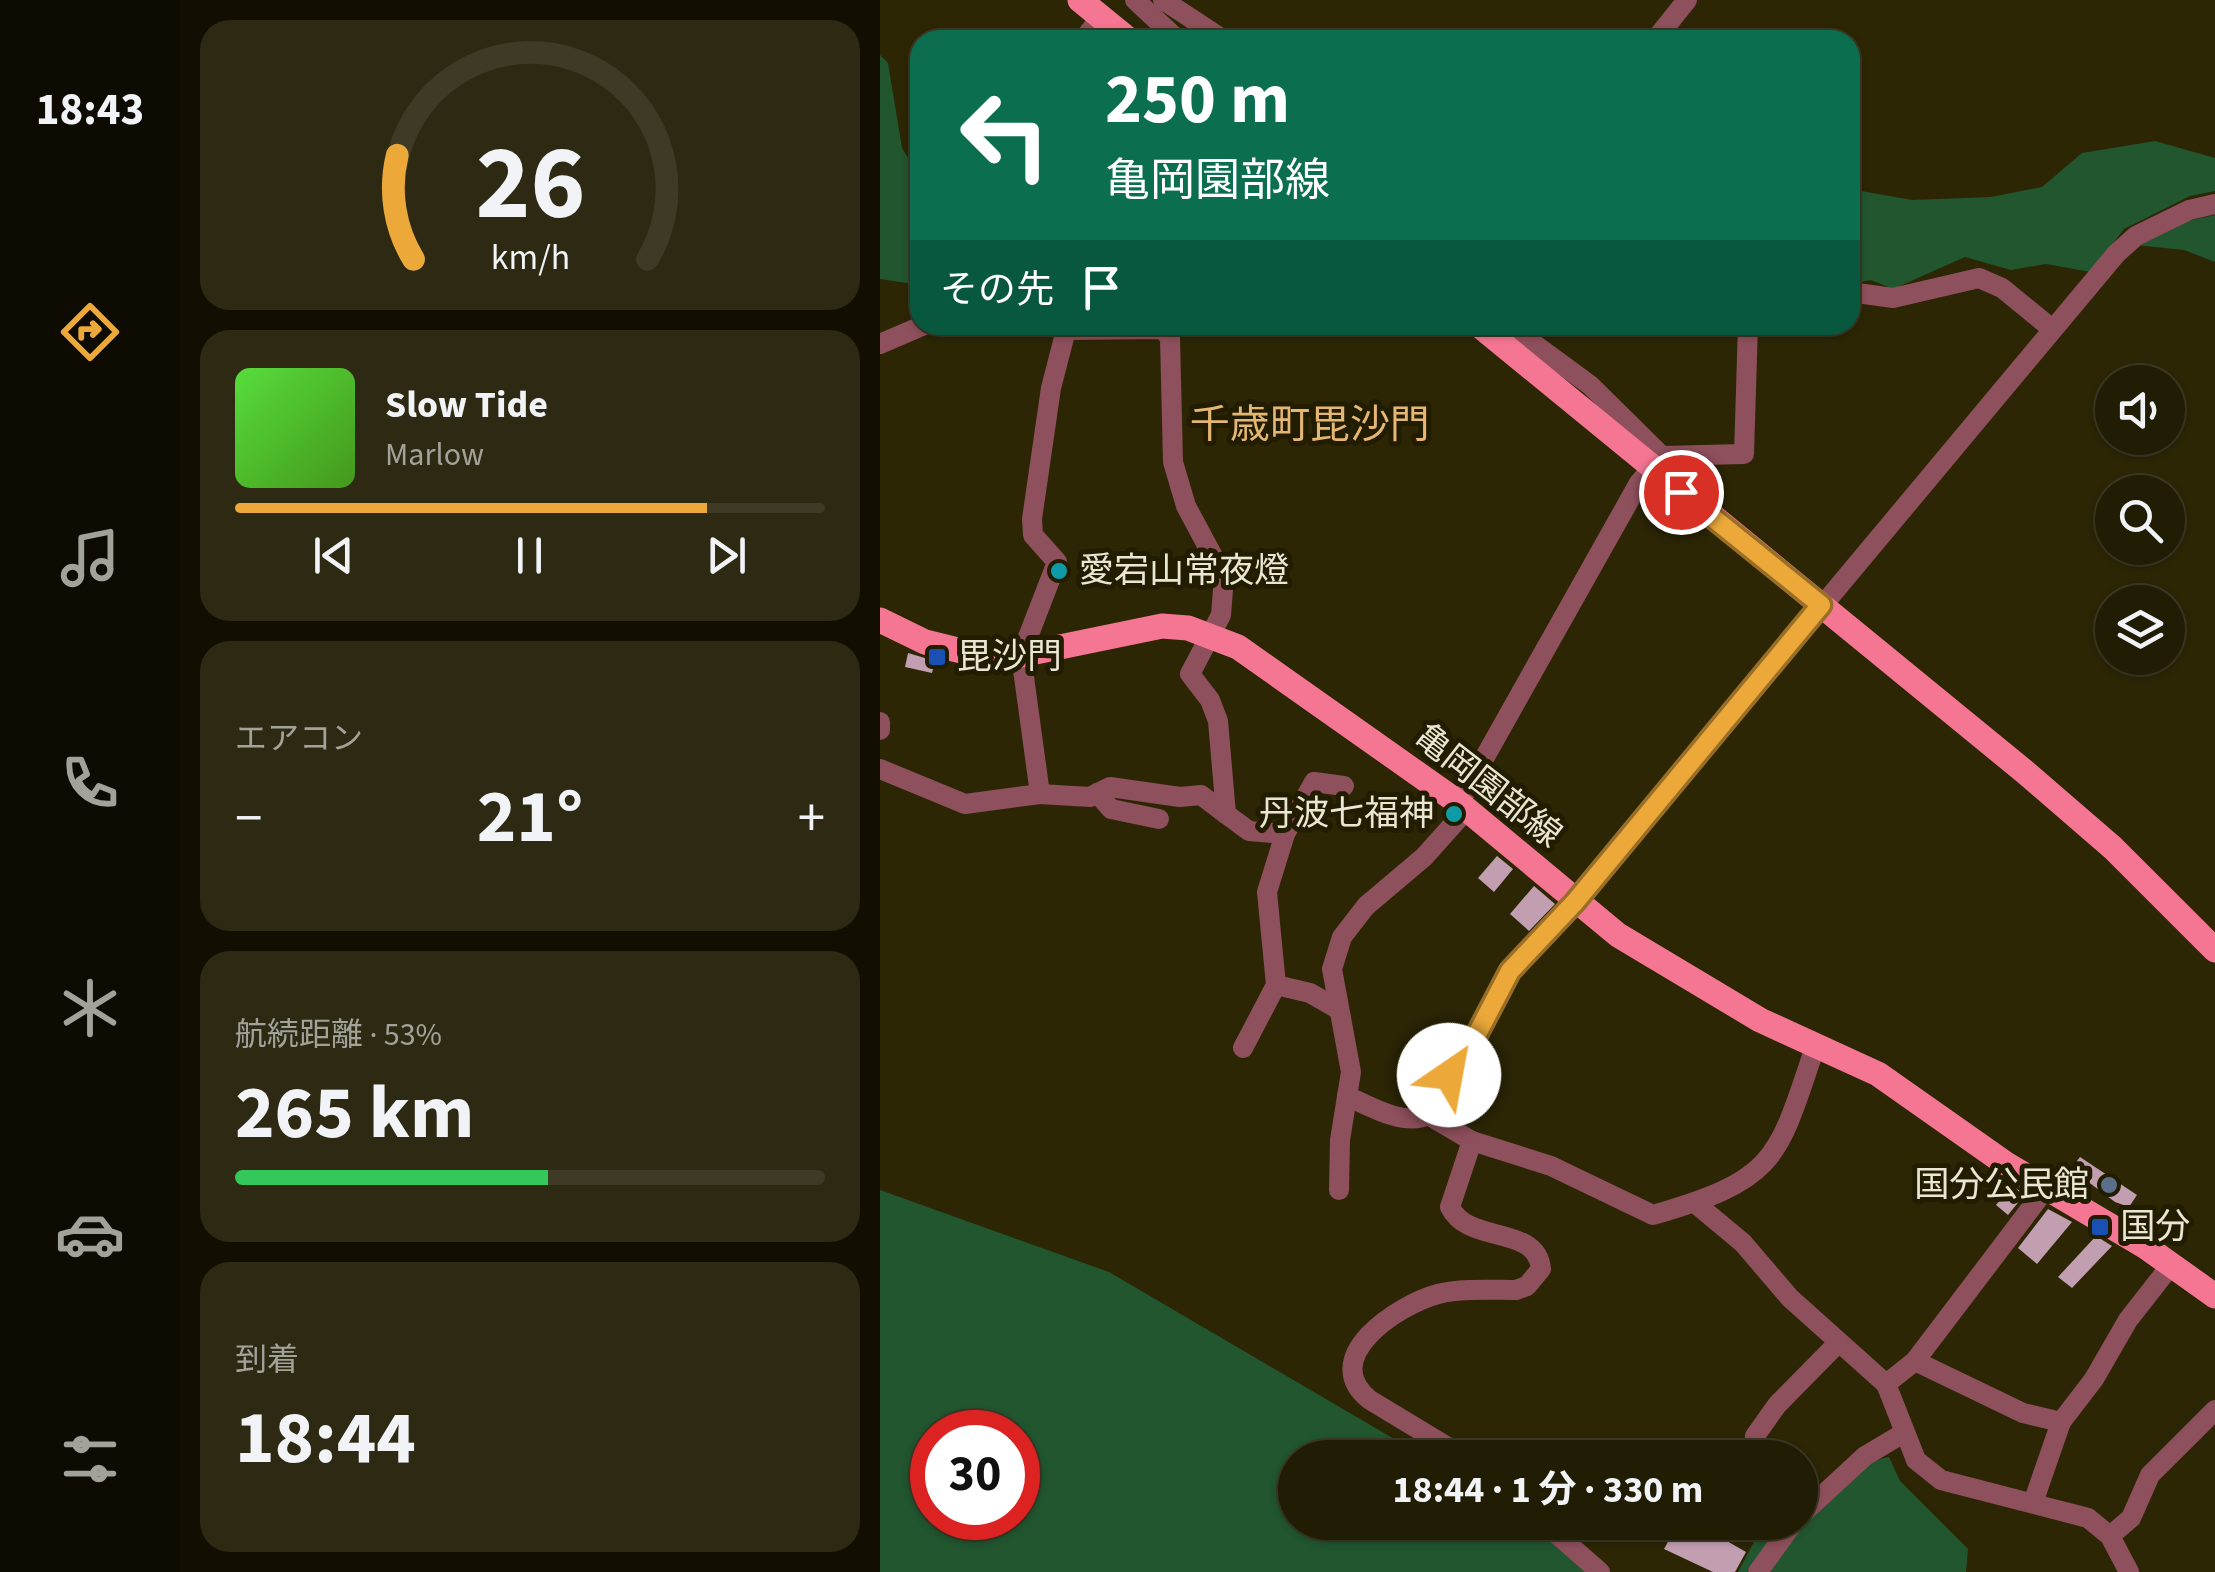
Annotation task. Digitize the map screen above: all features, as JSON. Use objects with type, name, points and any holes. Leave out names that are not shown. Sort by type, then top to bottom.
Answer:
[{"type":"main road","points":[[1080,0],[1116,30]]},
{"type":"main road","points":[[1491,335],[1658,462],[1821,605],[2113,848],[2215,950]]},
{"type":"main road","name":"亀岡園部線","points":[[880,620],[924,642],[978,655],[1021,655],[1162,626],[1213,635],[1265,664],[1463,806],[1575,902],[1682,976],[1760,1020],[1878,1074],[2215,1296]]},
{"type":"street","points":[[1135,0],[1167,30]]},
{"type":"street","points":[[1163,0],[1209,30]]},
{"type":"street","points":[[1663,30],[1687,0]]},
{"type":"street","points":[[1091,30],[1101,17]]},
{"type":"street","points":[[1347,1096],[1382,1112],[1420,1119],[1428,1115],[1435,1090],[1464,1059],[1510,971],[1575,902],[2051,328],[2136,236],[2189,210],[2215,204]]},
{"type":"street","points":[[1860,293],[1892,298],[1979,278],[2002,288],[2051,328]]},
{"type":"street","points":[[880,344],[910,331]]},
{"type":"street","points":[[1040,794],[1021,655],[1057,562],[1033,535],[1032,519],[1056,335]]},
{"type":"street","points":[[1167,335],[1173,462],[1186,506],[1224,578],[1221,614],[1190,674],[1210,700],[1218,722],[1226,814]]},
{"type":"street","points":[[1522,335],[1590,384],[1658,462]]},
{"type":"street","points":[[1339,1190],[1351,1072],[1332,969],[1342,937],[1366,906],[1424,857],[1463,806],[1630,500],[1658,462],[1744,454],[1748,335]]},
{"type":"street","points":[[880,722],[880,730]]},
{"type":"street","points":[[880,770],[965,804],[1040,794],[1097,794],[1110,787],[1180,797],[1201,795],[1249,831],[1285,834]]},
{"type":"street","points":[[1243,1048],[1276,985],[1267,892],[1285,834],[1314,782],[1344,786]]},
{"type":"street","points":[[1097,794],[1111,809],[1159,819]]},
{"type":"street","points":[[1276,985],[1310,994],[1338,1009]]},
{"type":"street","points":[[1428,1115],[1472,1141],[1551,1166],[1653,1215],[1695,1203],[1744,1181],[1774,1152],[1816,1044]]},
{"type":"street","points":[[1436,1440],[1370,1400],[1356,1388],[1353,1374],[1361,1344],[1394,1312],[1439,1294],[1516,1290],[1527,1286],[1541,1269],[1540,1259],[1528,1244],[1468,1229],[1455,1217],[1450,1207],[1472,1141]]},
{"type":"street","points":[[1886,1384],[1914,1361],[2047,1188]]},
{"type":"street","points":[[1695,1203],[1743,1243],[1790,1298],[1886,1384],[1902,1434],[1916,1460],[1942,1480],[2088,1518],[2110,1536],[2129,1572]]},
{"type":"street","points":[[2033,1503],[2061,1422],[2170,1265]]},
{"type":"street","points":[[1755,1436],[1778,1405],[1838,1343]]},
{"type":"street","points":[[1914,1361],[2022,1412],[2061,1422]]},
{"type":"street","points":[[2110,1536],[2131,1518],[2150,1475],[2215,1410]]},
{"type":"street","points":[[1818,1500],[1866,1456],[1902,1434]]},
{"type":"street","points":[[1564,1540],[1600,1572]]},
{"type":"street","points":[[1758,1572],[1781,1540]]},
{"type":"green space","points":[[880,55],[888,63],[902,148],[910,161],[910,284],[880,279]]},
{"type":"green space","points":[[2155,141],[2215,158],[2215,191],[2190,196],[2124,229],[2091,272],[2046,264],[2011,270],[1965,257],[1893,289],[1871,280],[1860,282],[1860,191],[1912,200],[1991,197],[2042,187],[2082,153]]},
{"type":"green space","points":[[2215,215],[2215,262],[2184,250],[2135,245],[2183,222]]},
{"type":"green space","points":[[880,1190],[1109,1272],[1396,1440],[1278,1440],[1278,1540],[1549,1540],[1592,1572],[880,1572]]},
{"type":"green space","points":[[1889,1457],[1900,1481],[1968,1549],[1966,1572],[1767,1572],[1791,1540],[1818,1540],[1818,1507],[1854,1473]]},
{"type":"green space","points":[[1755,1540],[1770,1540],[1747,1572],[1738,1572]]},
{"type":"building","points":[[908,653],[935,661],[932,673],[905,667]]},
{"type":"building","points":[[1497,856],[1513,869],[1494,892],[1478,878]]},
{"type":"building","points":[[1534,886],[1555,904],[1529,931],[1510,914]]},
{"type":"building","name":"国分公民館","points":[[2080,1157],[2137,1195],[2129,1207],[2115,1202],[2071,1169]]},
{"type":"building","points":[[2012,1186],[2025,1194],[2008,1215],[1996,1205]]},
{"type":"building","points":[[2048,1209],[2072,1222],[2037,1264],[2018,1248]]},
{"type":"building","points":[[2096,1236],[2112,1246],[2072,1288],[2058,1277]]},
{"type":"building","points":[[1669,1540],[1725,1540],[1746,1552],[1735,1572],[1713,1572],[1664,1549]]},
{"type":"place","name":"愛宕山常夜燈","points":[[1059,571]]},
{"type":"place","name":"毘沙門","points":[[937,657]]},
{"type":"place","name":"丹波七福神","points":[[1454,814]]},
{"type":"place","name":"国分公民館","points":[[2109,1185]]},
{"type":"place","name":"国分","points":[[2100,1227]]},
{"type":"district","name":"千歳町毘沙門","points":[[1310,425]]},
{"type":"route","points":[[1449,1075],[1464,1059],[1510,971],[1575,902],[1821,605],[1681,492]]}]
